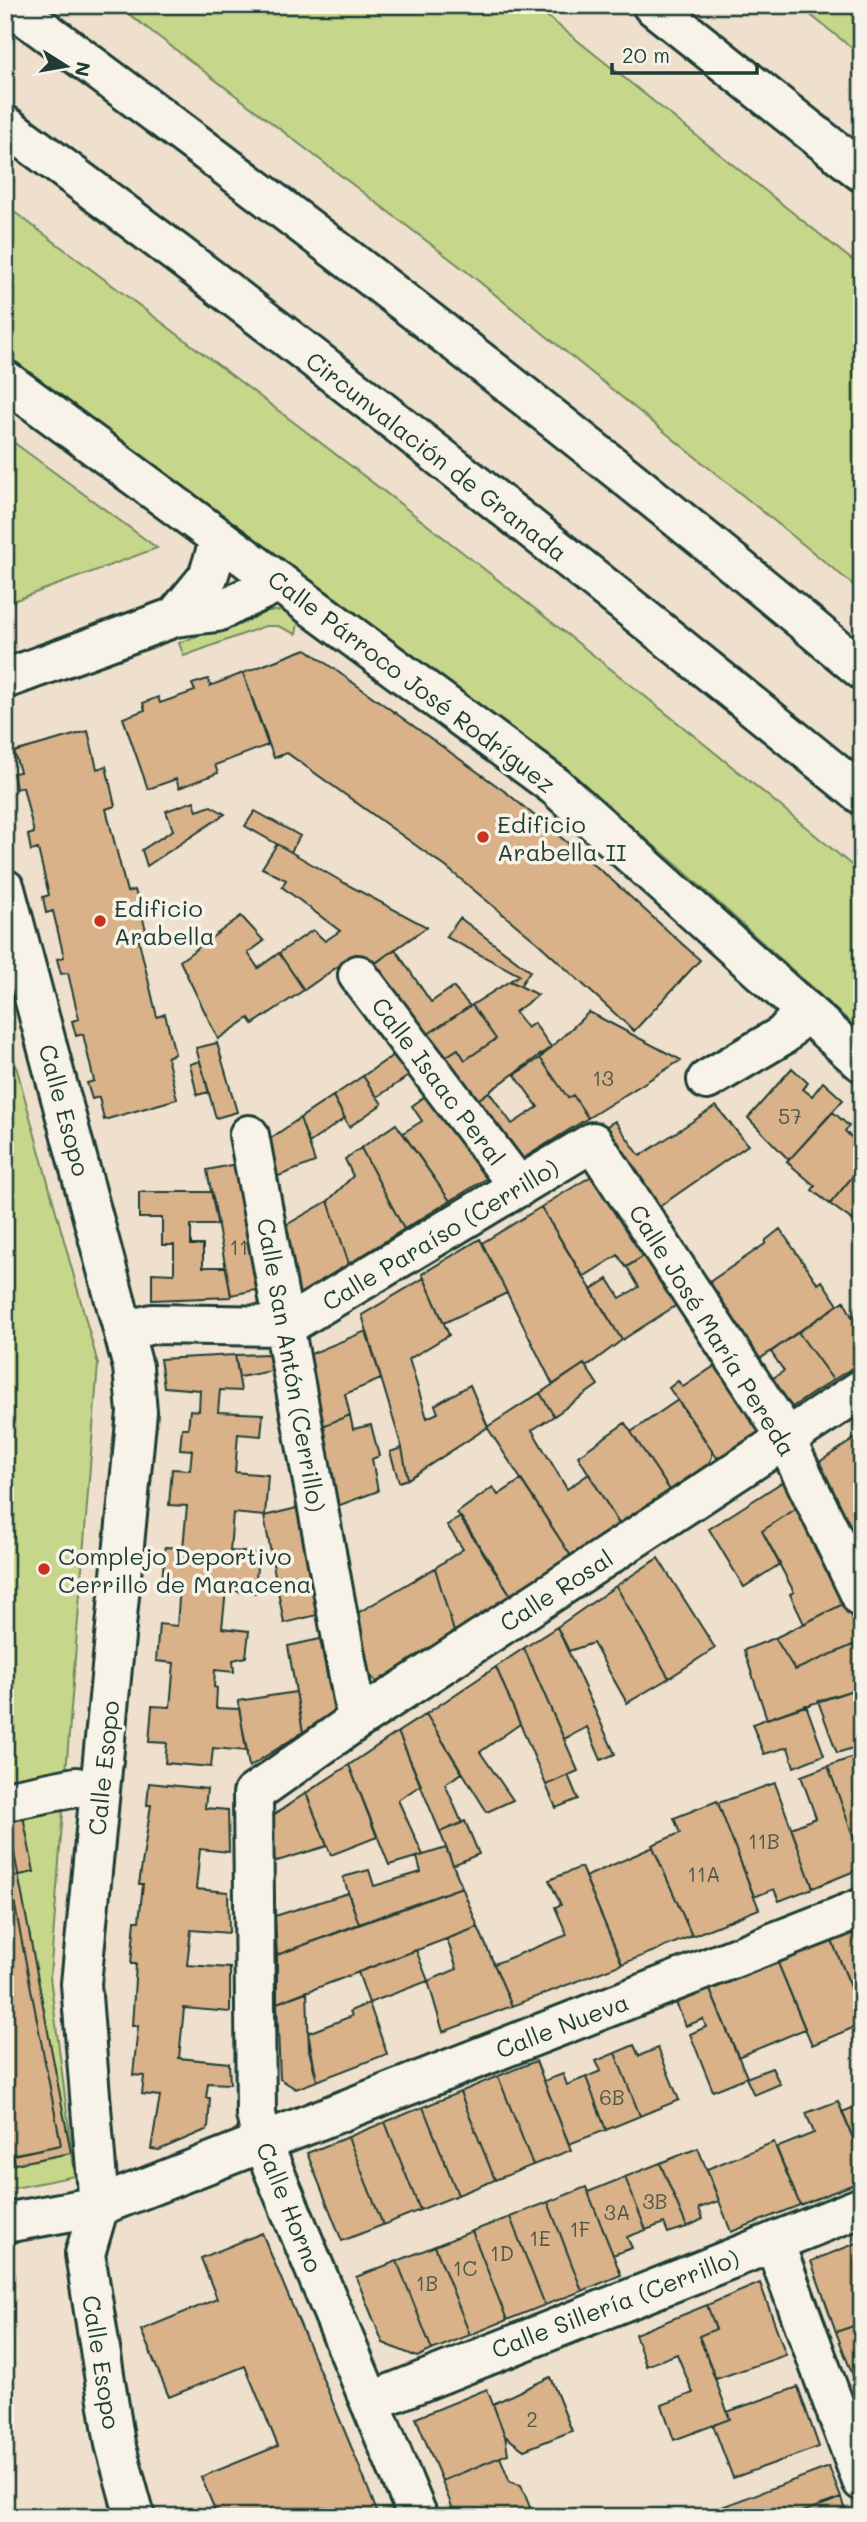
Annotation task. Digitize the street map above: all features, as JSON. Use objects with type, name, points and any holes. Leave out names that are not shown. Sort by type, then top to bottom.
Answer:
[{"type":"main road","points":[[10,5],[222,162],[483,363],[755,580],[862,670]]},
{"type":"main road","points":[[652,5],[862,172]]},
{"type":"main road","name":"Circunvalación de Granada","points":[[5,125],[156,236],[426,447],[862,796]]},
{"type":"main road","name":"Calle Párroco José Rodríguez","points":[[5,380],[555,786],[862,1062]]},
{"type":"main road","points":[[176,617],[208,577],[220,538]]},
{"type":"main road","points":[[5,679],[176,617],[217,612],[279,582]]},
{"type":"main road","name":"Calle Esopo","points":[[5,889],[134,1367],[137,1412],[81,1984],[99,2206],[85,2254],[115,2444],[135,2517]]},
{"type":"main road","name":"Calle Isaac Peral","points":[[358,975],[519,1187]]},
{"type":"main road","points":[[707,1080],[783,1035],[805,1010]]},
{"type":"main road","name":"Calle San Antón (Cerrillo)","points":[[249,1135],[357,1720]]},
{"type":"main road","name":"Calle Paraíso (Cerrillo)","points":[[286,1326],[593,1142]]},
{"type":"main road","name":"Calle José María Pereda","points":[[593,1142],[786,1439],[862,1598]]},
{"type":"main road","points":[[125,1331],[152,1324],[286,1326]]},
{"type":"main road","name":"Calle Rosal","points":[[253,1794],[357,1720],[862,1390]]},
{"type":"main road","points":[[5,1801],[76,1787]]},
{"type":"main road","name":"Calle Horno","points":[[253,1794],[256,2114],[262,2142],[418,2517]]},
{"type":"main road","name":"Calle Nueva","points":[[262,2142],[862,1908]]},
{"type":"main road","points":[[5,2223],[99,2206],[262,2142]]},
{"type":"main road","name":"Calle Sillería (Cerrillo)","points":[[370,2402],[862,2207]]},
{"type":"main road","points":[[774,2242],[862,2481]]},
{"type":"green space","points":[[117,5],[533,5],[862,268],[862,592],[466,271]]},
{"type":"green space","points":[[798,5],[862,5],[862,56]]},
{"type":"green space","points":[[5,205],[223,368],[545,617],[862,874],[862,1033],[677,865],[547,755],[5,357]]},
{"type":"green space","points":[[5,436],[157,548],[5,604]]},
{"type":"green space","points":[[264,611],[281,611],[299,618],[296,634],[278,626],[265,626],[184,656],[179,643]]},
{"type":"green space","name":"Complejo Deportivo Cerrillo de Maracena","points":[[5,1026],[98,1364],[50,1977],[75,2176],[5,2190]]},
{"type":"building","name":"Edificio Arabella II","points":[[306,649],[507,793],[604,873],[700,960],[634,1031],[539,944],[446,867],[287,753],[274,758],[243,673]]},
{"type":"building","points":[[243,673],[268,745],[215,765],[218,773],[179,788],[176,779],[148,789],[123,718],[145,710],[143,703],[158,697],[160,703],[195,691],[192,684],[208,679],[210,686]]},
{"type":"building","name":"Edificio Arabella","points":[[88,731],[97,769],[106,766],[115,806],[106,809],[127,892],[135,890],[146,930],[137,933],[157,1017],[165,1014],[175,1054],[167,1057],[177,1099],[104,1120],[99,1097],[92,1099],[87,1083],[94,1081],[83,1034],[76,1036],[72,1021],[79,1019],[68,973],[61,974],[57,959],[64,957],[53,911],[46,913],[43,897],[49,895],[38,849],[31,851],[28,835],[34,833],[23,787],[16,789],[13,773],[20,772],[14,752]]},
{"type":"building","points":[[194,801],[197,811],[211,806],[225,814],[147,866],[142,850],[173,830],[166,811]]},
{"type":"building","points":[[255,811],[300,836],[291,852],[245,826]]},
{"type":"building","points":[[277,844],[427,927],[367,969],[356,954],[304,990],[279,953],[313,930],[325,941],[340,931],[282,887],[286,880],[262,868]]},
{"type":"building","points":[[241,916],[264,941],[248,953],[258,968],[279,953],[304,990],[253,1024],[249,1018],[218,1039],[180,961]]},
{"type":"building","points":[[460,918],[530,971],[520,986],[510,981],[519,975],[446,937]]},
{"type":"building","points":[[395,949],[431,1002],[453,987],[470,1006],[419,1040],[367,969]]},
{"type":"building","points":[[510,981],[538,995],[515,1012],[527,1028],[534,1023],[551,1047],[468,1107],[436,1063],[458,1049],[465,1060],[496,1039],[472,1005]]},
{"type":"building","points":[[472,1005],[496,1039],[465,1060],[458,1049],[436,1063],[419,1040]]},
{"type":"building","points":[[589,1012],[681,1060],[588,1118],[573,1095],[568,1098],[540,1058]]},
{"type":"building","points":[[217,1043],[237,1112],[216,1118],[196,1048]]},
{"type":"building","points":[[398,1052],[413,1073],[377,1097],[363,1076]]},
{"type":"building","points":[[540,1058],[568,1098],[573,1095],[588,1118],[511,1166],[468,1107],[489,1092],[512,1124],[538,1107],[515,1075]]},
{"type":"building","points":[[200,1061],[209,1092],[197,1095],[190,1064]]},
{"type":"building","points":[[792,1068],[808,1083],[803,1089],[812,1096],[823,1082],[843,1100],[789,1160],[748,1118]]},
{"type":"building","points":[[363,1076],[382,1104],[349,1127],[333,1096]]},
{"type":"building","points":[[428,1094],[489,1177],[450,1201],[403,1133],[422,1121],[412,1106]]},
{"type":"building","points":[[333,1096],[345,1118],[309,1143],[300,1118]]},
{"type":"building","points":[[716,1106],[748,1145],[653,1211],[600,1130],[615,1121],[640,1156]]},
{"type":"building","points":[[833,1112],[849,1126],[845,1131],[853,1139],[862,1129],[862,1165],[830,1204],[812,1190],[815,1186],[787,1162]]},
{"type":"building","points":[[300,1118],[315,1162],[271,1179],[264,1143]]},
{"type":"building","points":[[396,1124],[450,1201],[404,1229],[361,1148]]},
{"type":"building","points":[[361,1148],[404,1229],[349,1264],[328,1201],[353,1176],[345,1159]]},
{"type":"building","points":[[241,1163],[265,1288],[231,1295],[207,1170]]},
{"type":"building","points":[[862,1165],[862,1227],[830,1204]]},
{"type":"building","points":[[598,1172],[650,1252],[626,1267],[618,1255],[583,1277],[541,1207]]},
{"type":"building","points":[[139,1192],[212,1192],[218,1225],[191,1225],[191,1245],[203,1245],[203,1267],[226,1267],[231,1297],[152,1300],[152,1273],[174,1274],[174,1245],[162,1245],[162,1218],[139,1218]]},
{"type":"building","points":[[328,1201],[349,1264],[294,1298],[281,1228]]},
{"type":"building","points":[[541,1207],[622,1340],[586,1367],[584,1364],[553,1385],[482,1243]]},
{"type":"building","points":[[780,1229],[818,1284],[822,1281],[838,1305],[754,1363],[702,1287],[765,1244],[766,1240]]},
{"type":"building","points":[[480,1239],[507,1293],[444,1323],[422,1274]]},
{"type":"building","points":[[650,1252],[683,1301],[622,1340],[591,1290],[608,1279],[620,1298],[639,1287],[627,1267]]},
{"type":"building","points":[[424,1278],[449,1335],[409,1359],[427,1418],[438,1413],[435,1405],[470,1385],[488,1427],[408,1479],[402,1448],[362,1315]]},
{"type":"building","points":[[844,1301],[852,1317],[862,1309],[862,1362],[833,1380],[798,1332]]},
{"type":"building","points":[[366,1331],[381,1379],[345,1394],[350,1415],[315,1429],[301,1358]]},
{"type":"building","points":[[798,1332],[833,1380],[786,1411],[767,1382],[784,1371],[771,1352]]},
{"type":"building","points":[[269,1354],[272,1371],[239,1377],[235,1355]]},
{"type":"building","points":[[235,1355],[241,1391],[220,1390],[218,1412],[263,1414],[261,1436],[238,1434],[235,1472],[268,1475],[265,1516],[233,1513],[230,1551],[258,1553],[255,1593],[226,1590],[222,1628],[249,1631],[246,1657],[233,1660],[234,1672],[215,1670],[214,1687],[217,1688],[216,1708],[239,1709],[247,1751],[213,1748],[211,1767],[165,1763],[167,1743],[149,1742],[152,1706],[170,1707],[174,1663],[156,1661],[159,1624],[177,1626],[180,1585],[162,1583],[165,1547],[183,1548],[187,1506],[169,1505],[172,1469],[190,1470],[192,1450],[180,1449],[182,1428],[188,1428],[190,1410],[199,1411],[200,1390],[164,1387],[160,1359]]},
{"type":"building","points":[[722,1361],[765,1428],[717,1458],[669,1388],[678,1381],[683,1387]]},
{"type":"building","points":[[584,1364],[598,1385],[554,1416],[540,1393]]},
{"type":"building","points":[[540,1393],[554,1416],[532,1430],[567,1489],[589,1474],[619,1524],[571,1556],[487,1427]]},
{"type":"building","points":[[678,1400],[712,1450],[712,1457],[709,1463],[670,1490],[631,1432]]},
{"type":"building","points":[[350,1415],[353,1429],[371,1425],[379,1456],[372,1459],[378,1491],[332,1508],[315,1429]]},
{"type":"building","points":[[625,1423],[670,1490],[619,1524],[578,1456]]},
{"type":"building","points":[[862,1434],[862,1556],[813,1466]]},
{"type":"building","points":[[402,1448],[408,1479],[399,1482],[390,1452]]},
{"type":"building","points":[[787,1479],[800,1506],[762,1531],[780,1564],[744,1587],[709,1529]]},
{"type":"building","points":[[521,1480],[571,1556],[512,1597],[457,1513],[493,1487],[498,1495]]},
{"type":"building","points":[[800,1506],[845,1603],[804,1624],[790,1594],[794,1592],[762,1531]]},
{"type":"building","points":[[297,1508],[317,1615],[284,1623],[264,1516]]},
{"type":"building","points":[[461,1517],[512,1597],[455,1635],[435,1568],[463,1549],[447,1525]]},
{"type":"building","points":[[658,1558],[715,1648],[669,1678],[616,1586]]},
{"type":"building","points":[[435,1568],[455,1635],[383,1682],[376,1682],[369,1674],[356,1614]]},
{"type":"building","points":[[616,1586],[669,1678],[627,1703],[593,1643],[569,1651],[557,1627]]},
{"type":"building","points":[[845,1603],[862,1641],[795,1670],[775,1638]]},
{"type":"building","points":[[557,1627],[615,1754],[601,1760],[587,1727],[564,1739],[524,1648]]},
{"type":"building","points":[[775,1638],[795,1670],[862,1641],[862,1687],[767,1719],[744,1650]]},
{"type":"building","points":[[320,1639],[334,1711],[303,1732],[288,1646]]},
{"type":"building","points":[[524,1648],[578,1771],[546,1785],[496,1667]]},
{"type":"building","points":[[496,1667],[520,1724],[480,1752],[513,1800],[487,1812],[426,1714]]},
{"type":"building","points":[[862,1687],[862,1745],[837,1753],[818,1701]]},
{"type":"building","points":[[296,1692],[303,1732],[249,1767],[238,1701]]},
{"type":"building","points":[[806,1705],[824,1755],[794,1767],[788,1747],[764,1754],[752,1724]]},
{"type":"building","points":[[426,1714],[462,1773],[445,1784],[462,1823],[440,1832],[398,1732]]},
{"type":"building","points":[[398,1732],[421,1785],[398,1800],[423,1855],[389,1865],[349,1765]]},
{"type":"building","points":[[862,1754],[862,1861],[828,1766]]},
{"type":"building","points":[[349,1765],[377,1837],[331,1855],[306,1793]]},
{"type":"building","points":[[828,1766],[862,1861],[862,1868],[813,1888],[791,1828],[816,1818],[801,1776]]},
{"type":"building","points":[[568,1775],[578,1799],[556,1808],[546,1785]]},
{"type":"building","points":[[149,1783],[207,1789],[205,1808],[228,1810],[229,1852],[200,1849],[196,1889],[228,1892],[229,1933],[191,1930],[187,1965],[230,1968],[230,2012],[184,2008],[179,2058],[229,2063],[230,2084],[208,2083],[208,2129],[159,2150],[151,2149],[160,2096],[142,2094],[144,2076],[133,2075],[138,2026],[132,2026],[136,1964],[131,1964],[135,1921],[139,1921],[143,1884],[139,1884],[151,1805],[147,1805]]},
{"type":"building","points":[[775,1783],[813,1888],[779,1901],[774,1889],[754,1897],[718,1803]]},
{"type":"building","points":[[306,1793],[327,1846],[274,1862],[272,1816]]},
{"type":"building","points":[[717,1801],[759,1909],[692,1936],[652,1845],[680,1833],[674,1818]]},
{"type":"building","points":[[21,1806],[34,1872],[10,1877],[5,1854],[5,1809]]},
{"type":"building","points":[[5,1821],[8,1821],[71,2153],[15,2164],[13,2155],[61,2145],[5,1854]]},
{"type":"building","points":[[465,1821],[479,1854],[453,1865],[440,1832]]},
{"type":"building","points":[[653,1847],[692,1936],[622,1964],[585,1877]]},
{"type":"building","points":[[446,1848],[462,1887],[359,1924],[343,1877],[369,1870],[374,1886],[421,1872],[417,1857]]},
{"type":"building","points":[[5,1854],[61,2145],[5,2156]]},
{"type":"building","points":[[581,1867],[622,1964],[512,2006],[494,1964],[567,1935],[555,1907],[561,1905],[549,1880]]},
{"type":"building","points":[[462,1887],[478,1927],[277,2003],[277,1955]]},
{"type":"building","points":[[348,1893],[359,1924],[277,1955],[275,1916]]},
{"type":"building","points":[[478,1927],[512,2006],[443,2032],[428,1981],[457,1969],[447,1939]]},
{"type":"building","points":[[862,1929],[862,1997],[856,1999],[832,1941]]},
{"type":"building","points":[[832,1941],[862,2014],[862,2024],[812,2045],[778,1963]]},
{"type":"building","points":[[416,1950],[428,1981],[369,2003],[358,1972]]},
{"type":"building","points":[[778,1963],[805,2029],[738,2057],[710,1990]]},
{"type":"building","points":[[710,1990],[747,2077],[713,2091],[690,2034],[706,2027],[703,2019],[686,2026],[676,2003]]},
{"type":"building","points":[[307,1991],[309,2050],[317,2081],[296,2089],[280,2079],[277,2003]]},
{"type":"building","points":[[369,2003],[387,2054],[317,2081],[308,2033],[352,2016],[350,2011]]},
{"type":"building","points":[[634,2045],[639,2056],[658,2048],[679,2100],[640,2116],[615,2053]]},
{"type":"building","points":[[615,2053],[640,2116],[606,2130],[586,2077],[601,2071],[596,2061]]},
{"type":"building","points":[[536,2061],[571,2150],[533,2165],[498,2076]]},
{"type":"building","points":[[772,2068],[780,2084],[754,2095],[746,2078]]},
{"type":"building","points":[[563,2074],[567,2085],[586,2077],[606,2130],[569,2144],[544,2081]]},
{"type":"building","points":[[498,2076],[533,2165],[495,2180],[460,2092]]},
{"type":"building","points":[[460,2092],[495,2180],[458,2195],[423,2107]]},
{"type":"building","points":[[838,2101],[862,2160],[862,2181],[800,2205],[776,2148],[814,2133],[806,2113]]},
{"type":"building","points":[[862,2104],[862,2160],[842,2112]]},
{"type":"building","points":[[423,2107],[458,2195],[420,2210],[385,2122]]},
{"type":"building","points":[[385,2122],[420,2210],[383,2225],[348,2137]]},
{"type":"building","points":[[348,2137],[383,2225],[342,2241],[307,2153]]},
{"type":"building","points":[[774,2142],[800,2205],[731,2232],[707,2169]]},
{"type":"building","points":[[698,2148],[719,2201],[699,2208],[703,2219],[687,2227],[660,2163]]},
{"type":"building","points":[[660,2163],[687,2227],[668,2233],[664,2223],[646,2230],[625,2177]]},
{"type":"building","points":[[625,2177],[646,2230],[627,2237],[632,2248],[613,2255],[588,2192]]},
{"type":"building","points":[[586,2187],[621,2275],[582,2291],[548,2202]]},
{"type":"building","points":[[548,2202],[582,2291],[545,2305],[510,2217]]},
{"type":"building","points":[[510,2217],[545,2305],[507,2320],[472,2231]]},
{"type":"building","points":[[472,2231],[507,2320],[470,2335],[435,2246]]},
{"type":"building","points":[[262,2233],[379,2517],[218,2517],[201,2477],[278,2446],[245,2366],[169,2397],[141,2330],[217,2299],[201,2258]]},
{"type":"building","points":[[862,2241],[862,2323],[836,2332],[811,2261]]},
{"type":"building","points":[[435,2246],[470,2335],[432,2350],[397,2261]]},
{"type":"building","points":[[397,2261],[432,2350],[417,2357],[383,2343],[356,2277]]},
{"type":"building","points":[[760,2283],[786,2355],[716,2379],[699,2336],[716,2329],[707,2305]]},
{"type":"building","points":[[707,2305],[716,2329],[699,2336],[730,2419],[674,2440],[662,2405],[693,2393],[677,2354],[646,2366],[635,2334]]},
{"type":"building","points":[[862,2323],[862,2384],[857,2386],[836,2332]]},
{"type":"building","points":[[550,2377],[572,2431],[524,2450],[505,2436],[493,2404]]},
{"type":"building","points":[[798,2387],[819,2447],[733,2478],[713,2425],[730,2419],[727,2412]]},
{"type":"building","points":[[487,2389],[505,2436],[508,2454],[442,2481],[416,2418]]},
{"type":"building","points":[[500,2457],[510,2482],[521,2485],[531,2510],[513,2517],[456,2517],[442,2481]]},
{"type":"building","points":[[829,2467],[841,2498],[788,2517],[704,2517],[703,2514]]},
{"type":"building","points":[[841,2498],[847,2517],[788,2517]]},
{"type":"place","name":"Edificio Arabella II","points":[[483,837]]},
{"type":"place","name":"Edificio Arabella","points":[[100,921]]},
{"type":"place","name":"Complejo Deportivo Cerrillo de Maracena","points":[[44,1569]]}]
